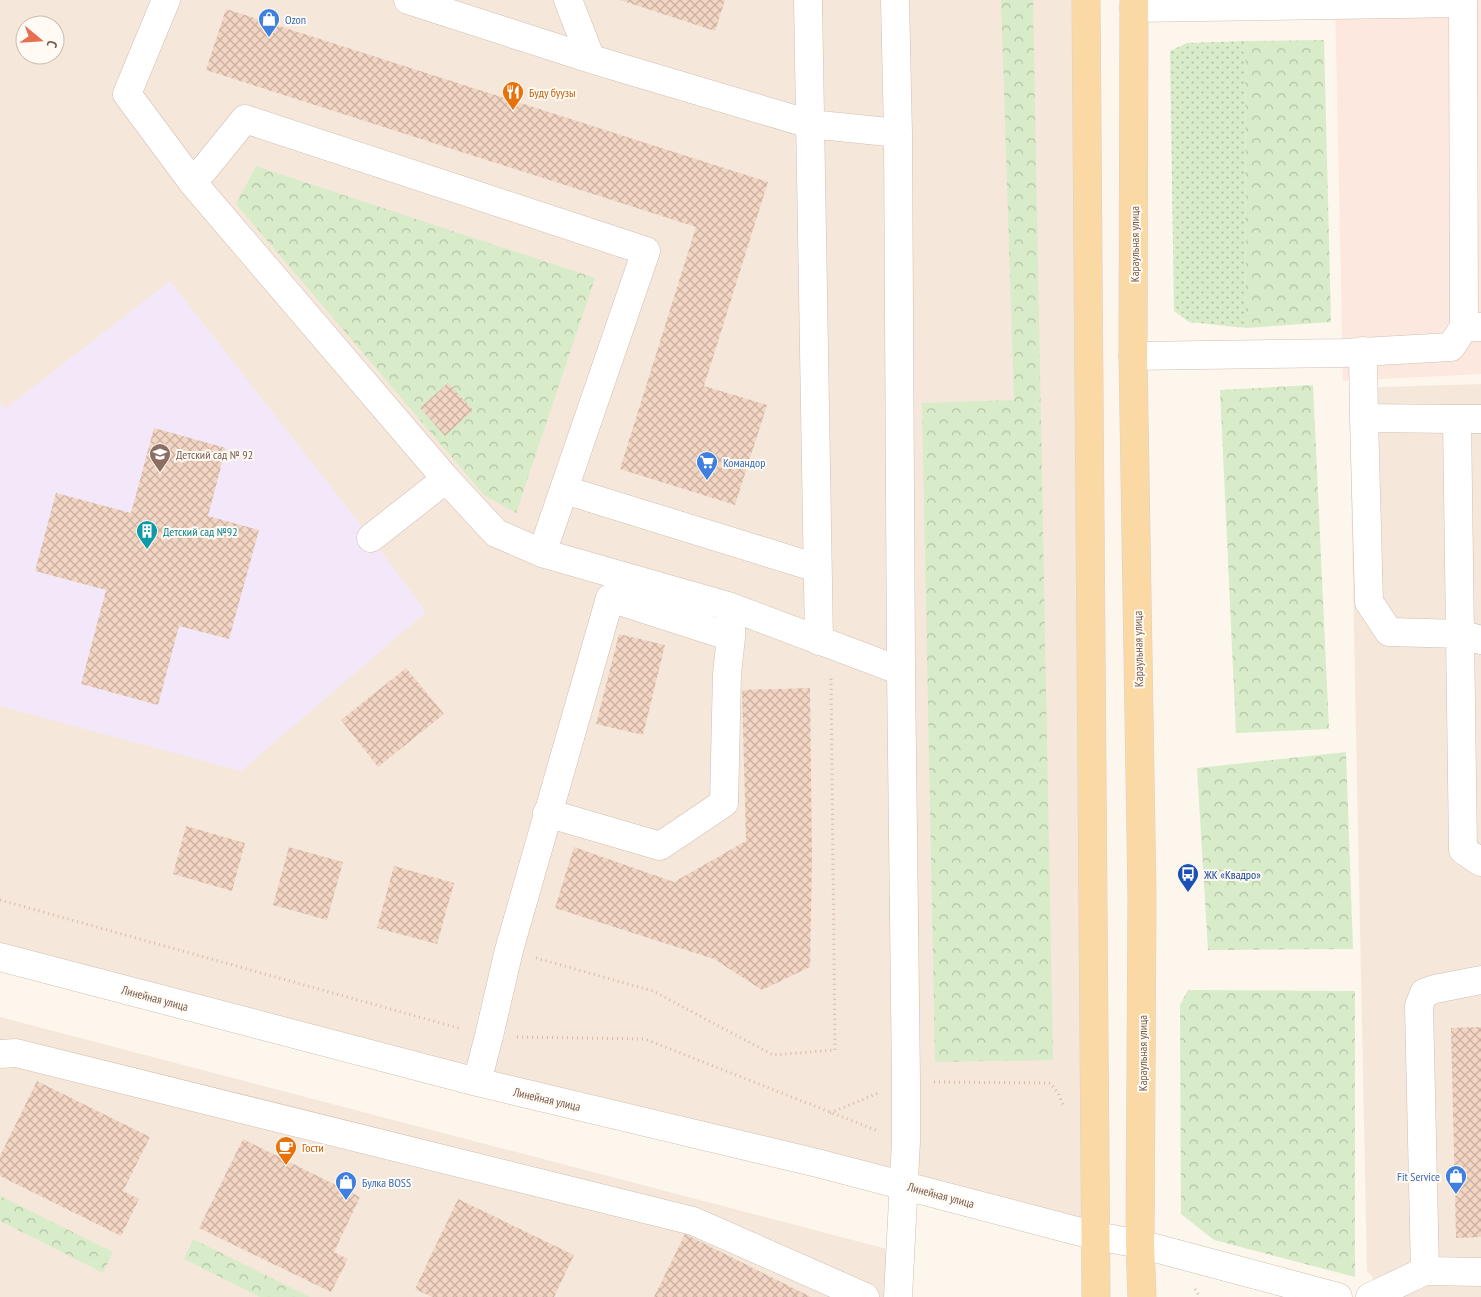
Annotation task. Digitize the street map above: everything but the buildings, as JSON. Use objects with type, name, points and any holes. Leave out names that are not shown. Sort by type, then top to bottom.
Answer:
[{"type":"main road","points":[[1086,0],[1096,1297]]},
{"type":"main road","name":"Караульная улица","points":[[1134,4],[1133,356],[1142,896],[1140,1244],[1142,1297]]},
{"type":"street","points":[[166,0],[127,94],[193,183],[446,479],[496,533],[542,553],[731,607],[900,672]]},
{"type":"street","points":[[408,0],[591,59],[810,124],[898,133]]},
{"type":"street","points":[[568,0],[591,59]]},
{"type":"street","points":[[808,0],[817,568],[825,643]]},
{"type":"street","points":[[895,0],[898,133],[900,672],[906,1082],[906,1141],[898,1297]]},
{"type":"street","points":[[1133,356],[1363,351],[1450,347],[1473,327],[1463,1],[1134,4]]},
{"type":"street","points":[[193,183],[245,119],[646,251],[542,553]]},
{"type":"street","points":[[1363,351],[1369,602],[1389,632],[1471,637]]},
{"type":"street","points":[[1364,418],[1469,419],[1471,637],[1463,850],[1481,862]]},
{"type":"street","points":[[371,538],[446,479]]},
{"type":"street","points":[[565,490],[817,568]]},
{"type":"street","points":[[477,1082],[490,1036],[509,950],[610,598],[731,637]]},
{"type":"street","points":[[547,813],[660,846],[724,803],[727,674],[731,637],[731,607]]},
{"type":"street","name":"Линейная улица","points":[[0,957],[477,1082],[817,1163],[1096,1236],[1140,1244],[1338,1297]]},
{"type":"street","points":[[1425,1271],[1419,1006],[1424,993],[1481,980]]},
{"type":"street","points":[[0,1054],[16,1053],[693,1221],[865,1297]]},
{"type":"street","points":[[1370,1297],[1425,1271],[1481,1272]]},
{"type":"path","points":[[509,950],[653,991],[773,1055],[835,1050],[825,643]]},
{"type":"path","points":[[0,900],[490,1036],[645,1039],[830,1113],[906,1141]]},
{"type":"path","points":[[830,1113],[906,1082],[1050,1084],[1058,1093],[1064,1108]]},
{"type":"shaded area","points":[[0,0],[1086,0],[1096,1236],[0,957]]},
{"type":"shaded area","points":[[1335,0],[1481,0],[1481,374],[1343,381]]},
{"type":"shaded area","name":"Детский сад № 92","points":[[170,281],[371,538],[426,612],[241,771],[0,706],[0,402],[6,408]]},
{"type":"shaded area","points":[[1481,384],[1481,1297],[1389,1297],[1367,1271],[1349,388]]},
{"type":"shaded area","points":[[0,1017],[887,1249],[888,1297],[0,1297]]},
{"type":"green space","points":[[1001,0],[1033,0],[1053,1060],[935,1062],[922,403],[1014,400]]},
{"type":"green space","points":[[1324,40],[1331,322],[1246,328],[1245,41]]},
{"type":"green space","points":[[1245,41],[1246,328],[1189,322],[1174,311],[1170,51],[1187,43]]},
{"type":"green space","points":[[256,166],[595,278],[516,513],[484,495],[236,204]]},
{"type":"green space","points":[[1313,385],[1329,729],[1236,733],[1220,390]]},
{"type":"green space","points":[[1346,752],[1353,949],[1208,950],[1197,768]]},
{"type":"green space","points":[[1188,990],[1355,991],[1355,1277],[1214,1240],[1181,1214],[1180,1005]]},
{"type":"green space","points":[[0,1196],[113,1252],[103,1273],[0,1221]]},
{"type":"green space","points":[[193,1239],[310,1297],[260,1297],[184,1259]]},
{"type":"place","name":"Ozon","points":[[269,38]]},
{"type":"place","name":"Буду буузы","points":[[513,111]]},
{"type":"place","name":"Детский сад № 92","points":[[160,473]]},
{"type":"place","name":"Командор","points":[[707,481]]},
{"type":"place","name":"Детский сад №92","points":[[147,550]]},
{"type":"place","name":"ЖК «Квадро»","points":[[1188,893]]},
{"type":"place","name":"Гости","points":[[286,1166]]},
{"type":"place","name":"Fit Service","points":[[1456,1195]]},
{"type":"place","name":"Булка BOSS","points":[[346,1201]]}]
